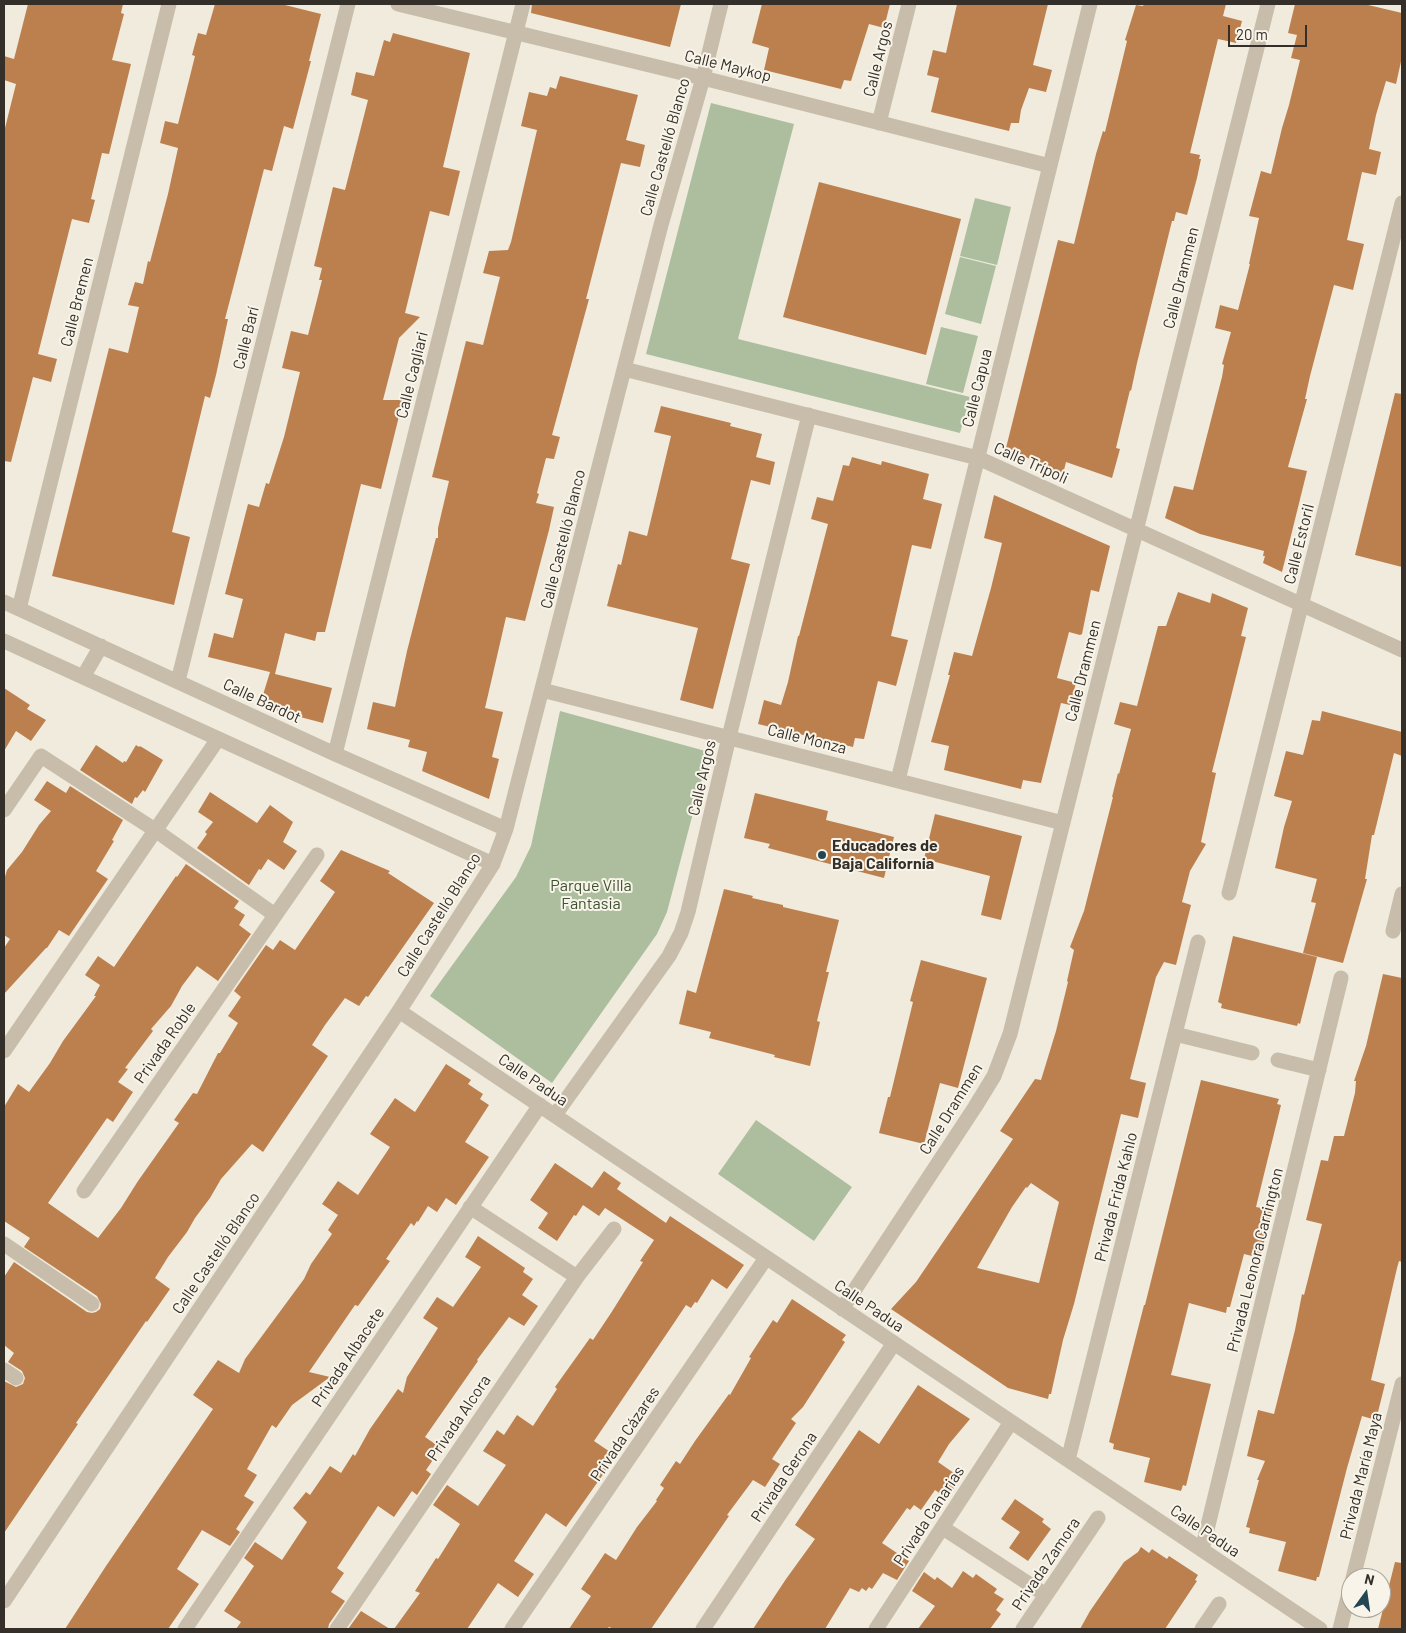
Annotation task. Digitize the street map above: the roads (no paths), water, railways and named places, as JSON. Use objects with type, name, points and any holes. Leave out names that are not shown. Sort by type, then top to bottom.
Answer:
[{"type":"street","name":"Calle Bremen","points":[[19,609],[169,4]]},
{"type":"street","name":"Calle Barí","points":[[178,681],[348,4]]},
{"type":"street","name":"Calle Maykop","points":[[398,4],[703,78],[1050,166]]},
{"type":"street","name":"Calle Cagliari","points":[[335,754],[523,4]]},
{"type":"street","name":"Calle Castelló Blanco","points":[[4,1601],[399,1011],[493,864],[506,829],[661,225],[703,78],[721,4]]},
{"type":"street","name":"Calle Argos","points":[[880,123],[910,4]]},
{"type":"street","name":"Calle Capua","points":[[898,780],[1090,4]]},
{"type":"street","name":"Calle Drammen","points":[[842,1309],[994,1076],[1010,1034],[1268,4]]},
{"type":"street","name":"Calle Estoril","points":[[1229,892],[1402,203]]},
{"type":"street","name":"Calle Trípoli","points":[[624,369],[978,458],[1402,650]]},
{"type":"street","name":"Calle Argos","points":[[555,1115],[669,956],[681,933],[688,912],[809,415]]},
{"type":"street","name":"Calle Bardot","points":[[4,602],[335,754],[506,829]]},
{"type":"street","points":[[4,641],[493,864]]},
{"type":"street","points":[[83,677],[101,646]]},
{"type":"street","name":"Calle Monza","points":[[542,690],[1063,823]]},
{"type":"street","points":[[4,1051],[218,739]]},
{"type":"street","points":[[4,810],[41,756],[155,830],[275,915]]},
{"type":"street","name":"Privada Roble","points":[[84,1191],[317,855]]},
{"type":"street","points":[[1393,931],[1402,894]]},
{"type":"street","name":"Privada Frida Kahlo","points":[[1068,1460],[1198,942]]},
{"type":"street","name":"Privada Leonora Carrington","points":[[1202,1550],[1341,978]]},
{"type":"street","name":"Calle Padua","points":[[399,1011],[1320,1629]]},
{"type":"street","points":[[1175,1034],[1252,1053]]},
{"type":"street","points":[[1278,1060],[1319,1070]]},
{"type":"street","name":"Privada Albacete","points":[[185,1629],[540,1105]]},
{"type":"street","points":[[470,1208],[577,1277]]},
{"type":"street","name":"Privada Alcora","points":[[337,1629],[577,1277],[614,1229]]},
{"type":"street","points":[[4,1244],[92,1304]]},
{"type":"street","name":"Privada Cázares","points":[[512,1629],[766,1258]]},
{"type":"street","name":"Privada Gerona","points":[[703,1629],[894,1344]]},
{"type":"street","name":"Privada María Maya","points":[[1356,1568],[1402,1384]]},
{"type":"street","name":"Privada Canarias","points":[[876,1629],[1010,1422]]},
{"type":"street","name":"Privada Zamora","points":[[1023,1629],[1098,1518]]},
{"type":"street","points":[[943,1528],[1046,1596]]},
{"type":"street","points":[[1202,1629],[1219,1604]]},
{"type":"place","name":"Educadores de Baja California","points":[[822,855]]},
{"type":"park label","name":"Parque Villa Fantasia","points":[[591,895]]}]
